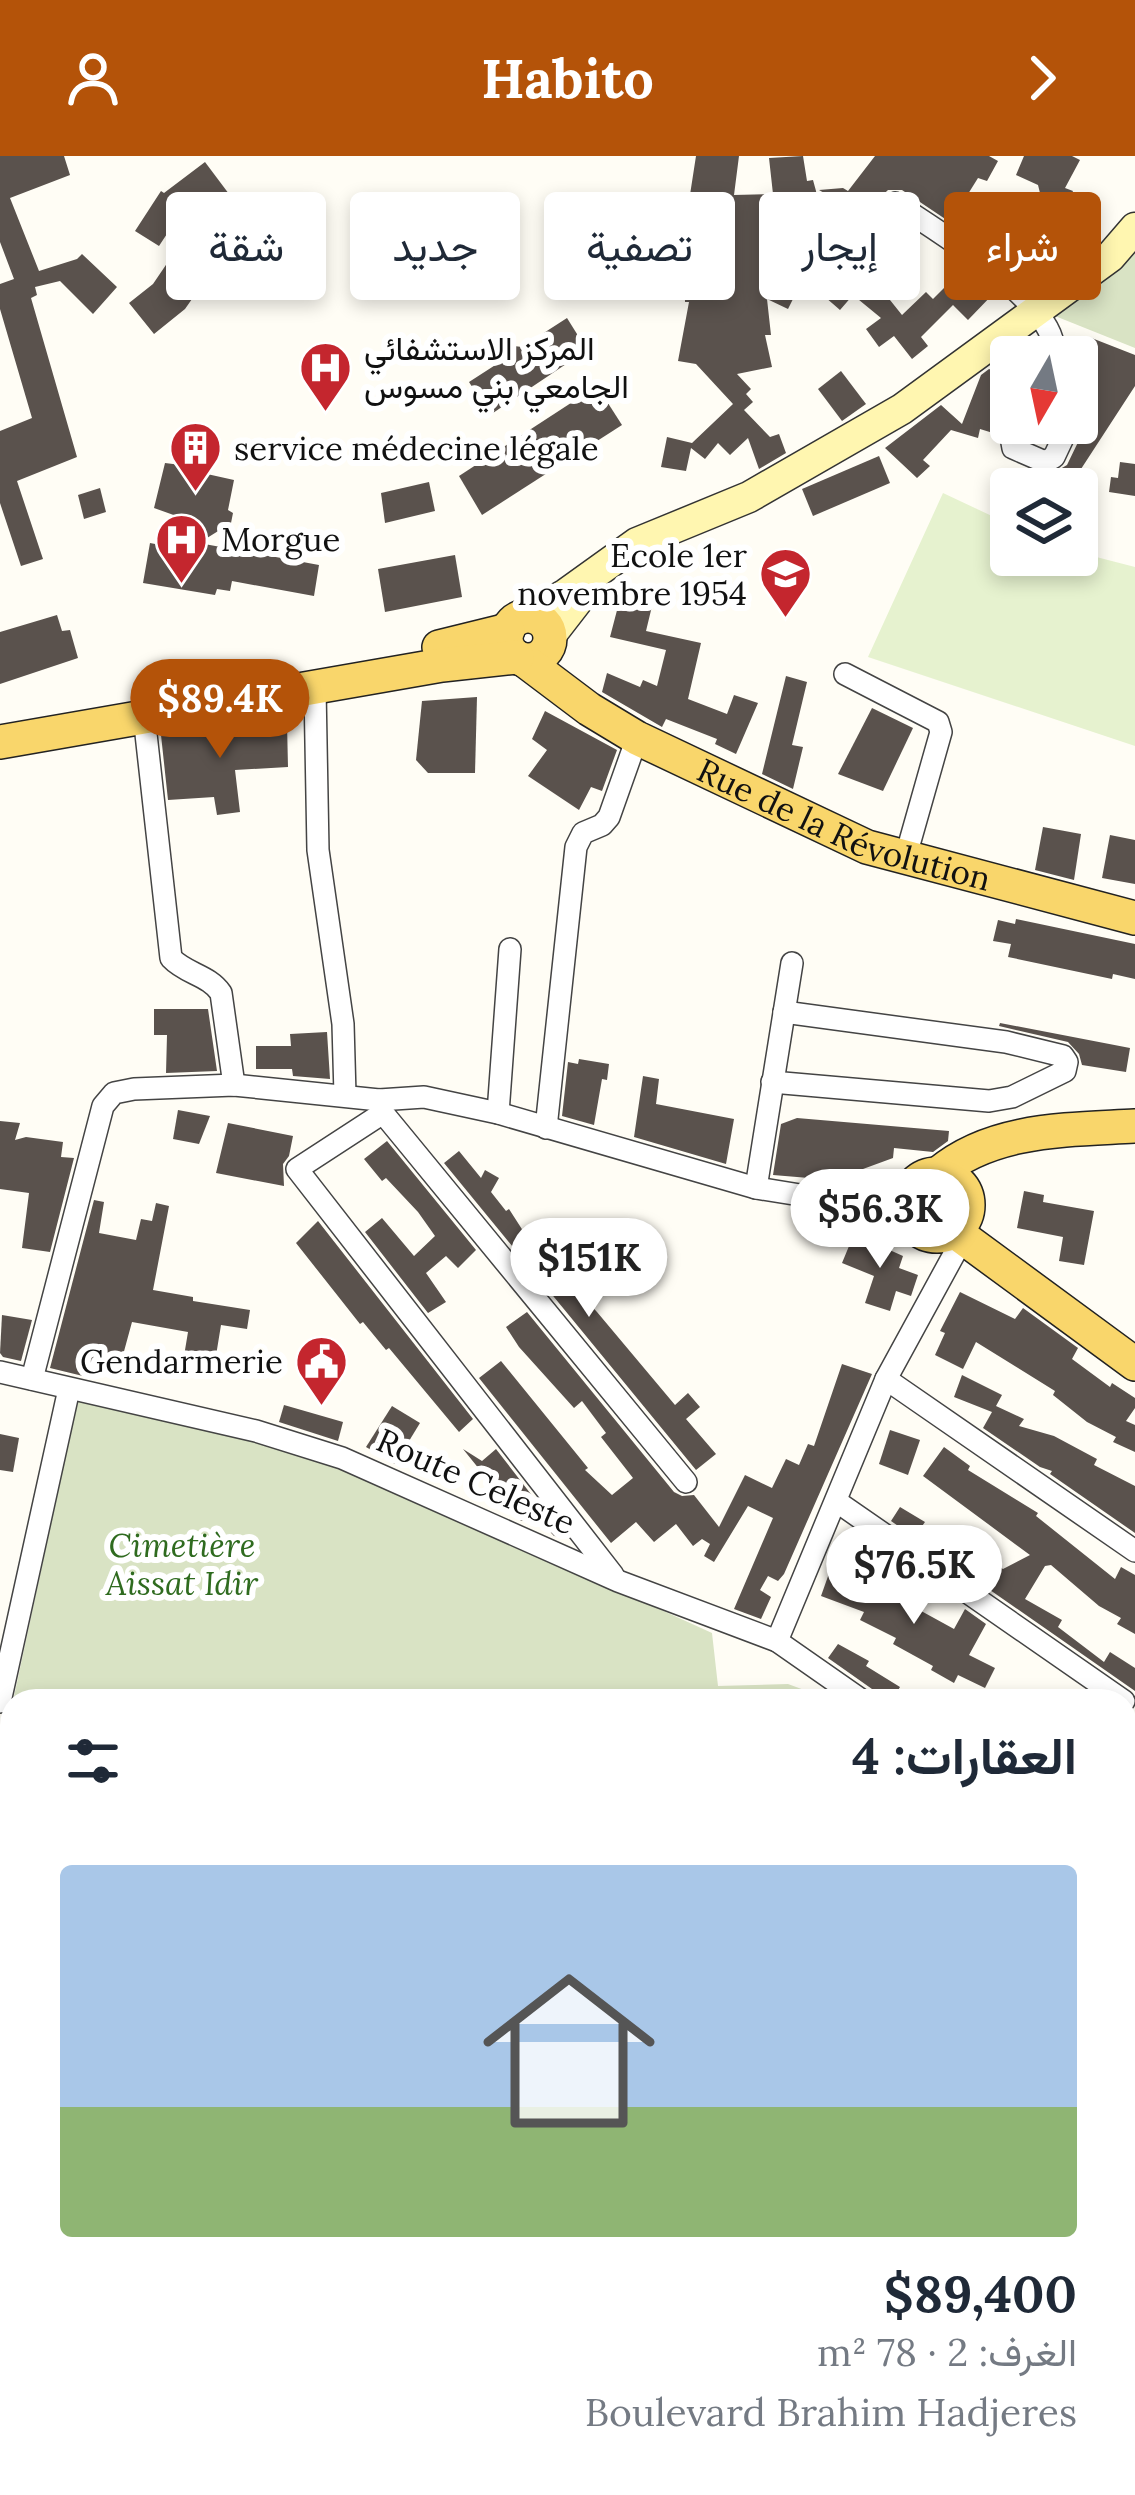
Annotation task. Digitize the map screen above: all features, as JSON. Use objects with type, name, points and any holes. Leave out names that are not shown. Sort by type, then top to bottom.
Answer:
[{"type":"main road","points":[[0,742],[442,665],[529,642],[608,564],[637,543],[749,497],[902,409],[1038,313],[1109,257],[1135,228]]},
{"type":"main road","points":[[0,723],[432,648],[529,642]]},
{"type":"main road","name":"Rue de la Révolution","points":[[529,642],[571,696],[638,737],[846,837],[905,860],[1135,918]]},
{"type":"main road","points":[[920,1195],[963,1154],[1008,1139],[1135,1126]]},
{"type":"main road","points":[[958,1235],[978,1177],[1008,1139]]},
{"type":"main road","points":[[920,1195],[952,1177],[968,1197]]},
{"type":"main road","points":[[920,1195],[928,1234],[958,1235],[1135,1364]]},
{"type":"street","points":[[920,220],[979,260],[1038,313],[1050,336]]},
{"type":"street","points":[[1012,444],[1045,462],[1054,457],[1060,444]]},
{"type":"street","points":[[845,674],[938,722],[940,732],[905,860]]},
{"type":"street","points":[[315,689],[318,850],[343,1024],[345,1095]]},
{"type":"street","points":[[144,716],[171,958],[184,971],[213,982],[221,993],[234,1084]]},
{"type":"street","points":[[546,1128],[576,847],[583,833],[609,817],[638,737]]},
{"type":"street","points":[[498,1113],[510,949]]},
{"type":"street","points":[[755,1188],[792,963]]},
{"type":"street","points":[[772,1082],[989,1102],[1012,1097],[1065,1071],[1067,1061],[1006,1042],[784,1012]]},
{"type":"street","points":[[32,1379],[103,1106],[114,1094],[134,1088],[234,1084],[345,1095],[381,1106],[686,1482]]},
{"type":"street","points":[[618,1581],[297,1168],[381,1106],[424,1097],[498,1113],[755,1188],[831,1200],[920,1195]]},
{"type":"street","points":[[831,1200],[920,1195]]},
{"type":"street","points":[[777,1641],[886,1379],[958,1235]]},
{"type":"street","name":"Route Celeste","points":[[0,1372],[256,1431],[342,1458],[618,1581],[777,1641],[846,1689]]},
{"type":"street","points":[[886,1379],[1135,1551]]},
{"type":"street","points":[[3,1689],[69,1389]]},
{"type":"street","points":[[836,1501],[1107,1689]]},
{"type":"green space","points":[[1135,239],[1135,348],[1055,316],[1075,300],[1101,300],[1101,275]]},
{"type":"green space","points":[[943,493],[990,515],[990,576],[1098,576],[1098,557],[1135,567],[1135,746],[868,657]]},
{"type":"green space","name":"Cimetière Aissat Idir","points":[[78,1398],[334,1461],[712,1633],[718,1686],[788,1684],[802,1689],[16,1689]]},
{"type":"building","points":[[0,156],[64,156],[70,175],[10,198],[39,271],[82,254],[117,287],[93,314],[60,281],[35,287],[37,295],[31,298],[77,457],[17,481],[43,559],[21,566],[0,503],[0,431],[32,418],[0,309],[0,284],[14,279],[0,242]]},
{"type":"building","points":[[696,156],[739,156],[734,192],[690,192]]},
{"type":"building","points":[[803,156],[807,181],[813,180],[816,191],[773,192],[769,158]]},
{"type":"building","points":[[875,156],[989,156],[998,161],[987,181],[978,178],[969,192],[944,192],[944,218],[920,202],[920,192],[822,192],[819,190],[848,191]]},
{"type":"building","points":[[1024,156],[1080,160],[1065,188],[1073,192],[1040,192],[1038,185],[1016,175]]},
{"type":"building","points":[[205,162],[228,192],[166,192],[166,235],[159,246],[135,231],[164,193]]},
{"type":"building","points":[[759,194],[759,300],[767,300],[771,335],[765,335],[772,367],[737,374],[751,389],[746,394],[753,402],[744,410],[770,437],[779,434],[786,453],[759,469],[748,438],[730,455],[718,443],[705,459],[691,448],[686,471],[661,467],[667,437],[692,443],[733,404],[696,364],[678,361],[689,302],[685,302],[735,300],[735,195]]},
{"type":"building","points":[[166,265],[166,300],[191,300],[154,334],[129,303],[153,284]]},
{"type":"building","points":[[944,288],[944,300],[987,300],[968,320],[953,305],[921,337],[928,346],[912,359],[894,336],[879,347],[866,329],[881,318],[859,300],[890,300],[902,315],[926,292],[933,299]]},
{"type":"building","points":[[769,300],[792,300],[788,309]]},
{"type":"building","points":[[828,300],[849,300],[840,310]]},
{"type":"building","points":[[567,318],[587,350],[490,415],[469,382],[500,362],[506,345],[522,347]]},
{"type":"building","points":[[1098,341],[1135,355],[1135,386],[1098,443]]},
{"type":"building","points":[[990,369],[990,432],[980,429],[978,438],[951,430],[923,460],[930,466],[917,478],[885,448],[941,405],[962,424],[981,375]]},
{"type":"building","points":[[841,371],[866,404],[842,421],[818,389]]},
{"type":"building","points":[[597,386],[622,425],[482,515],[459,476]]},
{"type":"building","points":[[1077,444],[1097,444],[1082,468],[1062,468]]},
{"type":"building","points":[[879,456],[890,483],[813,516],[802,489]]},
{"type":"building","points":[[1120,462],[1135,464],[1135,496],[1109,492],[1111,477],[1118,478]]},
{"type":"building","points":[[165,463],[205,468],[207,474],[234,480],[228,510],[233,513],[231,523],[199,543],[319,565],[314,596],[232,581],[230,591],[217,589],[215,595],[143,583],[150,543],[181,549],[182,518],[154,508]]},
{"type":"building","points":[[429,482],[435,511],[385,523],[381,493]]},
{"type":"building","points":[[100,488],[106,512],[84,519],[78,495]]},
{"type":"building","points":[[455,555],[462,597],[385,612],[378,569]]},
{"type":"building","points":[[621,595],[653,602],[646,631],[701,643],[688,699],[727,714],[734,695],[758,703],[736,754],[715,744],[717,739],[666,719],[662,727],[602,692],[607,673],[640,687],[643,680],[657,686],[666,650],[610,637]]},
{"type":"building","points":[[57,615],[62,631],[70,630],[78,658],[0,684],[0,632]]},
{"type":"building","points":[[786,676],[807,682],[792,745],[803,747],[793,789],[762,774]]},
{"type":"building","points":[[477,697],[475,773],[428,773],[416,760],[422,701]]},
{"type":"building","points":[[872,708],[913,728],[883,791],[838,774]]},
{"type":"building","points":[[545,711],[617,750],[602,791],[591,787],[579,810],[528,776],[547,750],[532,739]]},
{"type":"building","points":[[287,723],[288,767],[235,770],[240,812],[217,815],[214,797],[168,800],[161,735]]},
{"type":"building","points":[[1043,827],[1081,834],[1074,880],[1035,870]]},
{"type":"building","points":[[1110,835],[1135,840],[1135,884],[1102,878]]},
{"type":"building","points":[[1016,919],[1135,944],[1135,979],[1113,974],[1112,979],[1008,957],[1011,944],[993,941],[998,920],[1015,924]]},
{"type":"building","points":[[154,1009],[208,1009],[217,1071],[166,1073],[167,1035],[154,1035]]},
{"type":"building","points":[[1000,1023],[1130,1048],[1126,1072],[1082,1065],[1068,1042]]},
{"type":"building","points":[[327,1032],[330,1079],[293,1076],[292,1069],[256,1069],[256,1046],[291,1046],[290,1034]]},
{"type":"building","points":[[579,1059],[609,1064],[594,1125],[562,1116],[568,1062],[578,1064]]},
{"type":"building","points":[[643,1076],[659,1079],[656,1104],[734,1119],[726,1164],[634,1137]]},
{"type":"building","points":[[178,1110],[210,1116],[199,1144],[173,1139]]},
{"type":"building","points":[[797,1118],[949,1131],[948,1141],[933,1152],[894,1148],[893,1158],[833,1180],[773,1175],[781,1124]]},
{"type":"building","points":[[0,1121],[20,1123],[15,1140],[63,1142],[61,1157],[74,1158],[50,1252],[22,1248],[29,1193],[0,1189]]},
{"type":"building","points":[[228,1123],[293,1136],[283,1164],[284,1186],[216,1173]]},
{"type":"building","points":[[387,1141],[476,1250],[458,1268],[446,1256],[426,1273],[446,1302],[428,1313],[365,1232],[382,1218],[414,1256],[435,1236],[418,1212],[364,1159]]},
{"type":"building","points":[[459,1151],[481,1178],[485,1170],[499,1178],[491,1192],[675,1405],[688,1393],[700,1407],[686,1419],[716,1454],[696,1470],[444,1163]]},
{"type":"building","points":[[1024,1191],[1044,1195],[1043,1202],[1094,1211],[1084,1265],[1059,1261],[1063,1237],[1017,1228]]},
{"type":"building","points":[[94,1200],[104,1202],[99,1233],[136,1240],[141,1219],[152,1221],[156,1203],[169,1206],[153,1290],[250,1310],[247,1329],[221,1325],[213,1374],[197,1371],[199,1359],[184,1356],[188,1332],[132,1322],[117,1377],[87,1372],[87,1377],[50,1368]]},
{"type":"building","points":[[318,1221],[473,1419],[459,1432],[389,1348],[360,1324],[296,1243]]},
{"type":"building","points":[[854,1234],[903,1256],[899,1268],[918,1275],[911,1296],[896,1291],[890,1311],[865,1303],[874,1276],[842,1263]]},
{"type":"building","points":[[960,1292],[1015,1319],[1023,1308],[1078,1348],[1072,1359],[1110,1387],[1112,1383],[1135,1398],[1135,1408],[1126,1421],[1135,1425],[1135,1452],[1113,1442],[1116,1437],[1087,1422],[1053,1395],[1055,1391],[976,1342],[963,1369],[935,1355],[945,1333],[940,1331]]},
{"type":"building","points":[[527,1312],[674,1492],[694,1495],[719,1527],[745,1475],[772,1488],[786,1459],[799,1465],[808,1444],[814,1446],[842,1364],[872,1374],[784,1574],[778,1581],[768,1576],[760,1590],[771,1597],[761,1619],[734,1609],[773,1518],[748,1506],[714,1562],[704,1556],[710,1544],[702,1539],[693,1546],[676,1524],[654,1542],[636,1522],[611,1543],[479,1378],[501,1361],[588,1468],[585,1470],[612,1495],[633,1478],[601,1437],[606,1433],[582,1401],[574,1408],[506,1327]]},
{"type":"building","points":[[2,1315],[32,1320],[21,1361],[0,1353]]},
{"type":"building","points":[[962,1375],[1002,1395],[996,1406],[1024,1419],[1019,1426],[1054,1436],[1097,1459],[1094,1465],[1135,1486],[1135,1533],[1050,1474],[1052,1471],[983,1428],[992,1412],[954,1397]]},
{"type":"building","points":[[284,1405],[343,1422],[338,1441],[279,1422]]},
{"type":"building","points":[[392,1406],[420,1423],[395,1464],[366,1447]]},
{"type":"building","points":[[890,1430],[920,1440],[908,1475],[879,1464]]},
{"type":"building","points":[[0,1434],[19,1438],[13,1472],[0,1470]]},
{"type":"building","points":[[944,1447],[970,1466],[968,1470],[1038,1513],[1115,1579],[1121,1567],[1135,1575],[1135,1634],[1117,1624],[1121,1618],[1099,1606],[1051,1565],[1045,1566],[1025,1599],[1062,1620],[1058,1627],[1104,1662],[1110,1652],[1135,1668],[1135,1689],[891,1521],[900,1507],[925,1522],[920,1529],[974,1561],[978,1554],[1003,1569],[1030,1555],[923,1476]]},
{"type":"building","points":[[463,1449],[482,1461],[496,1449],[564,1537],[554,1536],[534,1515],[521,1521]]},
{"type":"building","points":[[832,1565],[873,1581],[954,1629],[965,1609],[986,1624],[969,1655],[995,1668],[985,1688],[958,1675],[954,1683],[893,1644],[896,1638],[860,1620],[864,1612],[821,1596]]},
{"type":"building","points":[[838,1644],[869,1661],[866,1666],[900,1687],[872,1689],[828,1658]]},
{"type":"place","name":"المركز الاستشفائي الجامعي بني مسوس","points":[[325,413]]},
{"type":"place","name":"service médecine légale","points":[[195,494]]},
{"type":"place","name":"Morgue","points":[[182,585]]},
{"type":"place","name":"Ecole 1er novembre 1954","points":[[786,620]]},
{"type":"place","name":"Gendarmerie","points":[[322,1407]]}]
